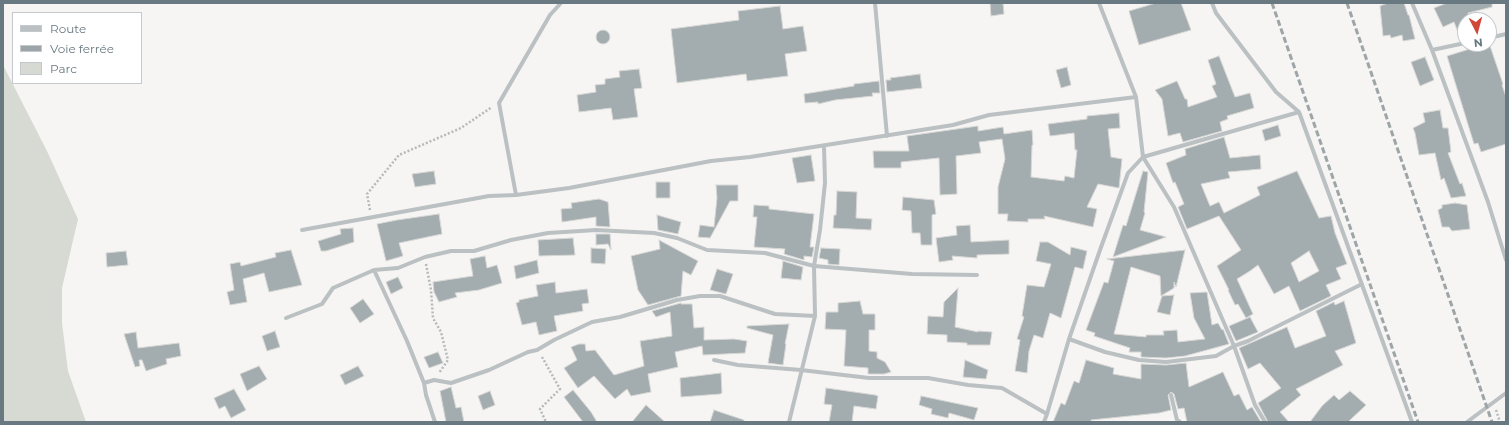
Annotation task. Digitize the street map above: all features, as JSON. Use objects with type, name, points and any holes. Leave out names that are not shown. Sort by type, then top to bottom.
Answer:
[{"type":"street","points":[[516,195],[499,103],[550,15],[561,3]]},
{"type":"street","points":[[875,3],[887,136]]},
{"type":"street","points":[[1099,3],[1136,97],[1143,157],[1174,207],[1234,346],[1255,405],[1265,422]]},
{"type":"street","points":[[1212,3],[1216,13],[1276,92],[1299,112],[1412,422]]},
{"type":"street","points":[[1412,3],[1432,50],[1488,202],[1506,260]]},
{"type":"street","points":[[1432,50],[1457,45]]},
{"type":"street","points":[[302,230],[489,196],[516,195],[569,188],[711,161],[824,146],[953,125],[989,115],[1136,97]]},
{"type":"street","points":[[1044,422],[1068,339],[1128,173],[1143,157],[1299,112]]},
{"type":"street","points":[[789,422],[815,316],[814,266],[820,230],[825,183],[824,146]]},
{"type":"street","points":[[286,318],[322,304],[333,288],[374,270],[398,268],[425,257],[451,251],[474,251],[511,240],[548,233],[596,230],[654,233],[677,238],[707,250],[765,252],[814,266],[912,274],[977,275]]},
{"type":"street","points":[[374,270],[407,341],[424,383],[426,395],[435,422]]},
{"type":"street","points":[[1068,339],[1105,352],[1139,360],[1166,362],[1216,356],[1362,284]]},
{"type":"street","points":[[424,383],[434,380],[451,383],[489,370],[528,352],[537,350],[592,322],[620,317],[676,300],[700,296],[720,296],[775,314],[815,316]]},
{"type":"street","points":[[714,360],[738,365],[801,370],[869,378],[928,378],[968,385],[1002,388],[1047,414]]},
{"type":"street","points":[[1467,422],[1506,393]]},
{"type":"street","points":[[1171,395],[1177,420],[1180,422]]},
{"type":"path","points":[[372,218],[367,194],[399,155],[461,128],[499,103]]},
{"type":"path","points":[[425,257],[431,290],[433,318],[441,332],[448,360],[434,380]]},
{"type":"path","points":[[537,350],[560,389],[540,409],[546,422]]},
{"type":"green space","points":[[3,65],[47,151],[78,219],[62,288],[62,323],[68,371],[86,422],[3,422]]},
{"type":"building","points":[[990,3],[1003,3],[1004,14],[991,16]]},
{"type":"building","points":[[1156,3],[1181,3],[1191,30],[1139,45],[1129,11]]},
{"type":"building","points":[[1388,3],[1404,3],[1409,15],[1415,39],[1403,41],[1402,35],[1391,38],[1390,35],[1383,36],[1380,6]]},
{"type":"building","points":[[1447,3],[1492,3],[1492,7],[1472,12],[1457,12],[1457,30],[1454,22],[1443,27],[1434,8]]},
{"type":"building","points":[[780,6],[783,29],[803,26],[807,51],[785,54],[788,76],[747,81],[746,74],[677,83],[671,29],[739,20],[738,11]]},
{"type":"building","points":[[600,30],[606,30],[610,34],[610,40],[606,44],[600,44],[596,40],[596,34]]},
{"type":"building","points":[[1460,52],[1492,52],[1506,97],[1506,144],[1481,152],[1478,143],[1474,144],[1447,56]]},
{"type":"building","points":[[1219,56],[1235,97],[1250,93],[1254,108],[1227,116],[1228,119],[1220,122],[1222,131],[1183,142],[1180,133],[1168,136],[1162,99],[1155,90],[1177,81],[1185,99],[1187,99],[1188,107],[1217,97],[1212,86],[1216,84],[1208,60]]},
{"type":"building","points":[[1425,57],[1434,80],[1420,86],[1411,62]]},
{"type":"building","points":[[1067,67],[1071,85],[1061,88],[1056,70]]},
{"type":"building","points":[[639,69],[642,88],[634,89],[638,117],[613,120],[611,108],[579,112],[577,95],[596,92],[595,85],[605,84],[605,79],[620,77],[619,71]]},
{"type":"building","points":[[920,74],[922,88],[887,92],[886,80],[891,80],[890,78]]},
{"type":"building","points":[[879,81],[880,93],[872,93],[873,96],[835,100],[818,104],[818,102],[805,103],[804,94],[854,86],[854,84]]},
{"type":"building","points":[[1440,110],[1443,128],[1448,128],[1451,152],[1448,153],[1460,184],[1462,183],[1466,196],[1451,198],[1444,178],[1441,180],[1435,153],[1419,155],[1413,128],[1425,122],[1423,113]]},
{"type":"building","points":[[1119,113],[1120,128],[1108,129],[1111,157],[1122,159],[1119,188],[1098,184],[1087,207],[1097,209],[1093,227],[1044,216],[1045,219],[1028,219],[1028,222],[1007,221],[1008,214],[998,214],[998,187],[1005,159],[1002,139],[979,142],[981,153],[956,156],[957,194],[940,195],[939,158],[901,162],[901,168],[874,168],[873,151],[909,151],[907,136],[978,126],[978,131],[1003,127],[1004,134],[1032,130],[1033,145],[1031,177],[1064,181],[1065,176],[1074,178],[1077,150],[1075,150],[1074,133],[1050,136],[1048,124],[1087,119],[1087,116]]},
{"type":"building","points":[[1278,125],[1281,136],[1265,141],[1262,130]]},
{"type":"building","points":[[1224,137],[1230,158],[1260,155],[1261,169],[1228,172],[1230,178],[1201,184],[1210,206],[1219,202],[1224,213],[1260,195],[1257,187],[1297,171],[1319,218],[1331,216],[1335,233],[1347,264],[1336,268],[1341,279],[1326,285],[1331,296],[1300,311],[1289,286],[1274,294],[1258,265],[1237,279],[1253,314],[1246,318],[1238,304],[1235,305],[1217,266],[1241,250],[1219,216],[1187,229],[1178,207],[1184,204],[1175,182],[1173,183],[1166,163],[1186,155],[1185,149]],"holes":[[[1309,251],[1319,271],[1299,282],[1291,263]]]},
{"type":"building","points":[[811,155],[815,181],[797,183],[792,158]]},
{"type":"building","points":[[434,171],[436,184],[415,187],[412,174]]},
{"type":"building","points":[[1143,171],[1148,172],[1145,213],[1140,230],[1166,237],[1113,257],[1123,225],[1126,226]]},
{"type":"building","points":[[656,182],[670,182],[670,198],[656,198]]},
{"type":"building","points":[[716,185],[738,185],[738,201],[730,201],[710,238],[698,237],[700,225],[714,227],[717,198]]},
{"type":"building","points":[[837,191],[857,192],[856,218],[872,219],[871,230],[833,228],[834,215],[836,215]]},
{"type":"building","points":[[903,197],[934,200],[936,214],[932,215],[932,245],[921,245],[920,233],[912,233],[911,211],[902,210]]},
{"type":"building","points":[[599,199],[608,202],[610,227],[596,226],[596,217],[562,222],[561,209],[572,208],[571,203]]},
{"type":"building","points":[[1455,203],[1467,205],[1470,229],[1452,231],[1449,227],[1442,227],[1438,210],[1442,208],[1442,205]]},
{"type":"building","points":[[754,205],[769,206],[769,209],[814,214],[810,247],[814,247],[812,257],[804,256],[804,260],[784,254],[785,249],[754,247],[757,217],[753,217]]},
{"type":"building","points":[[439,214],[442,234],[399,243],[403,256],[386,261],[377,224]]},
{"type":"building","points":[[657,215],[681,222],[678,234],[658,230]]},
{"type":"building","points":[[970,225],[971,242],[1009,240],[1009,254],[977,255],[977,258],[952,256],[953,260],[939,262],[936,238],[957,235],[956,226]]},
{"type":"building","points":[[353,228],[354,242],[326,251],[321,251],[318,241],[341,234],[340,229]]},
{"type":"building","points":[[596,234],[610,234],[611,250],[608,244],[596,245]]},
{"type":"building","points":[[573,238],[575,255],[539,256],[538,240]]},
{"type":"building","points":[[659,240],[698,261],[691,275],[683,271],[681,296],[648,305],[638,290],[631,256],[660,249]]},
{"type":"building","points":[[1040,242],[1048,242],[1070,255],[1071,247],[1087,251],[1083,269],[1075,267],[1061,318],[1050,313],[1043,338],[1034,335],[1029,351],[1027,373],[1015,371],[1020,340],[1017,339],[1024,317],[1022,316],[1027,285],[1044,287],[1051,264],[1036,261]]},
{"type":"building","points":[[591,248],[606,249],[605,264],[591,263]]},
{"type":"building","points":[[821,248],[840,249],[839,265],[828,264],[828,260],[819,258]]},
{"type":"building","points":[[291,250],[302,285],[269,292],[264,273],[243,279],[247,302],[230,305],[227,292],[234,290],[230,264],[240,262],[241,266],[276,257],[275,253]]},
{"type":"building","points":[[1185,250],[1176,287],[1174,282],[1174,288],[1161,296],[1160,276],[1131,267],[1114,334],[1146,337],[1146,335],[1164,335],[1163,331],[1177,330],[1178,342],[1205,339],[1194,318],[1190,293],[1207,292],[1212,325],[1218,323],[1222,330],[1223,329],[1229,344],[1185,356],[1166,358],[1141,357],[1141,352],[1129,352],[1130,348],[1094,336],[1095,333],[1086,330],[1104,282],[1108,283],[1114,261],[1107,259]]},
{"type":"building","points":[[126,251],[128,265],[107,267],[106,253]]},
{"type":"building","points":[[485,256],[487,268],[497,265],[502,283],[479,290],[455,293],[457,297],[439,302],[434,292],[433,282],[473,276],[470,259]]},
{"type":"building","points":[[537,260],[539,273],[516,279],[514,266]]},
{"type":"building","points":[[783,261],[803,267],[801,280],[781,278]]},
{"type":"building","points":[[717,269],[733,274],[726,294],[710,290]]},
{"type":"building","points":[[398,277],[403,288],[391,294],[386,282]]},
{"type":"building","points":[[555,282],[556,293],[587,289],[589,303],[582,304],[583,311],[554,316],[557,331],[539,335],[536,322],[522,325],[516,303],[519,302],[519,300],[538,296],[536,285]]},
{"type":"building","points":[[958,288],[955,327],[978,332],[992,332],[990,345],[967,345],[967,343],[947,342],[947,335],[927,334],[928,316],[943,317],[944,302]]},
{"type":"building","points":[[1174,295],[1170,315],[1157,312],[1162,296]]},
{"type":"building","points":[[363,299],[374,314],[360,323],[350,308]]},
{"type":"building","points":[[860,301],[863,314],[875,314],[875,330],[869,330],[869,351],[877,352],[877,358],[885,362],[891,372],[884,374],[868,374],[868,368],[844,366],[846,330],[825,329],[826,312],[838,312],[838,303]]},
{"type":"building","points":[[1344,301],[1356,343],[1335,351],[1343,365],[1296,389],[1301,395],[1280,412],[1289,422],[1268,422],[1258,403],[1281,388],[1260,363],[1248,369],[1239,348],[1287,327],[1295,348],[1326,336],[1316,311],[1334,302],[1335,305]]},
{"type":"building","points":[[681,303],[692,304],[694,328],[704,327],[704,340],[734,339],[747,341],[745,353],[703,355],[702,346],[675,352],[678,367],[648,374],[651,392],[631,396],[627,389],[615,399],[594,376],[578,388],[564,368],[577,360],[571,347],[579,344],[585,344],[586,351],[595,350],[614,375],[644,366],[640,341],[672,336],[670,312],[656,317],[652,311]]},
{"type":"building","points":[[1250,317],[1258,332],[1236,341],[1229,326]]},
{"type":"building","points":[[789,324],[783,365],[768,363],[773,335],[747,328],[747,326]]},
{"type":"building","points":[[275,331],[280,347],[267,351],[262,336]]},
{"type":"building","points":[[136,332],[138,348],[179,343],[181,356],[166,359],[167,364],[146,371],[142,360],[139,360],[140,366],[135,367],[124,334]]},
{"type":"building","points":[[438,352],[443,363],[429,368],[424,357]]},
{"type":"building","points":[[965,360],[988,370],[986,379],[963,377]]},
{"type":"building","points":[[1086,360],[1114,368],[1113,374],[1141,379],[1141,364],[1166,365],[1186,363],[1189,387],[1223,372],[1234,396],[1239,394],[1247,410],[1252,407],[1261,422],[1187,422],[1184,408],[1178,409],[1174,394],[1171,392],[1168,395],[1171,410],[1159,413],[1091,420],[1091,422],[1053,422],[1061,403],[1065,405],[1074,381],[1079,383]]},
{"type":"building","points":[[259,366],[267,379],[247,391],[240,374]]},
{"type":"building","points":[[358,366],[364,376],[345,385],[340,375]]},
{"type":"building","points":[[721,373],[722,393],[681,397],[680,378]]},
{"type":"building","points":[[451,387],[456,408],[461,407],[464,422],[446,422],[440,391]]},
{"type":"building","points":[[826,388],[878,396],[876,409],[854,406],[852,422],[829,422],[832,405],[824,404]]},
{"type":"building","points":[[234,389],[246,410],[231,418],[225,406],[219,409],[214,398]]},
{"type":"building","points":[[573,390],[597,422],[583,422],[564,397]]},
{"type":"building","points":[[490,391],[495,405],[483,410],[478,396]]},
{"type":"building","points":[[1350,391],[1366,405],[1348,422],[1310,422],[1322,406],[1334,395],[1339,400]]},
{"type":"building","points":[[921,396],[978,408],[974,420],[949,413],[948,418],[931,414],[932,409],[919,405]]},
{"type":"building","points":[[646,405],[665,422],[632,422]]},
{"type":"building","points":[[714,410],[744,420],[744,422],[710,422]]},
{"type":"railway","points":[[1272,3],[1418,422]]},
{"type":"railway","points":[[1347,3],[1492,422]]}]
